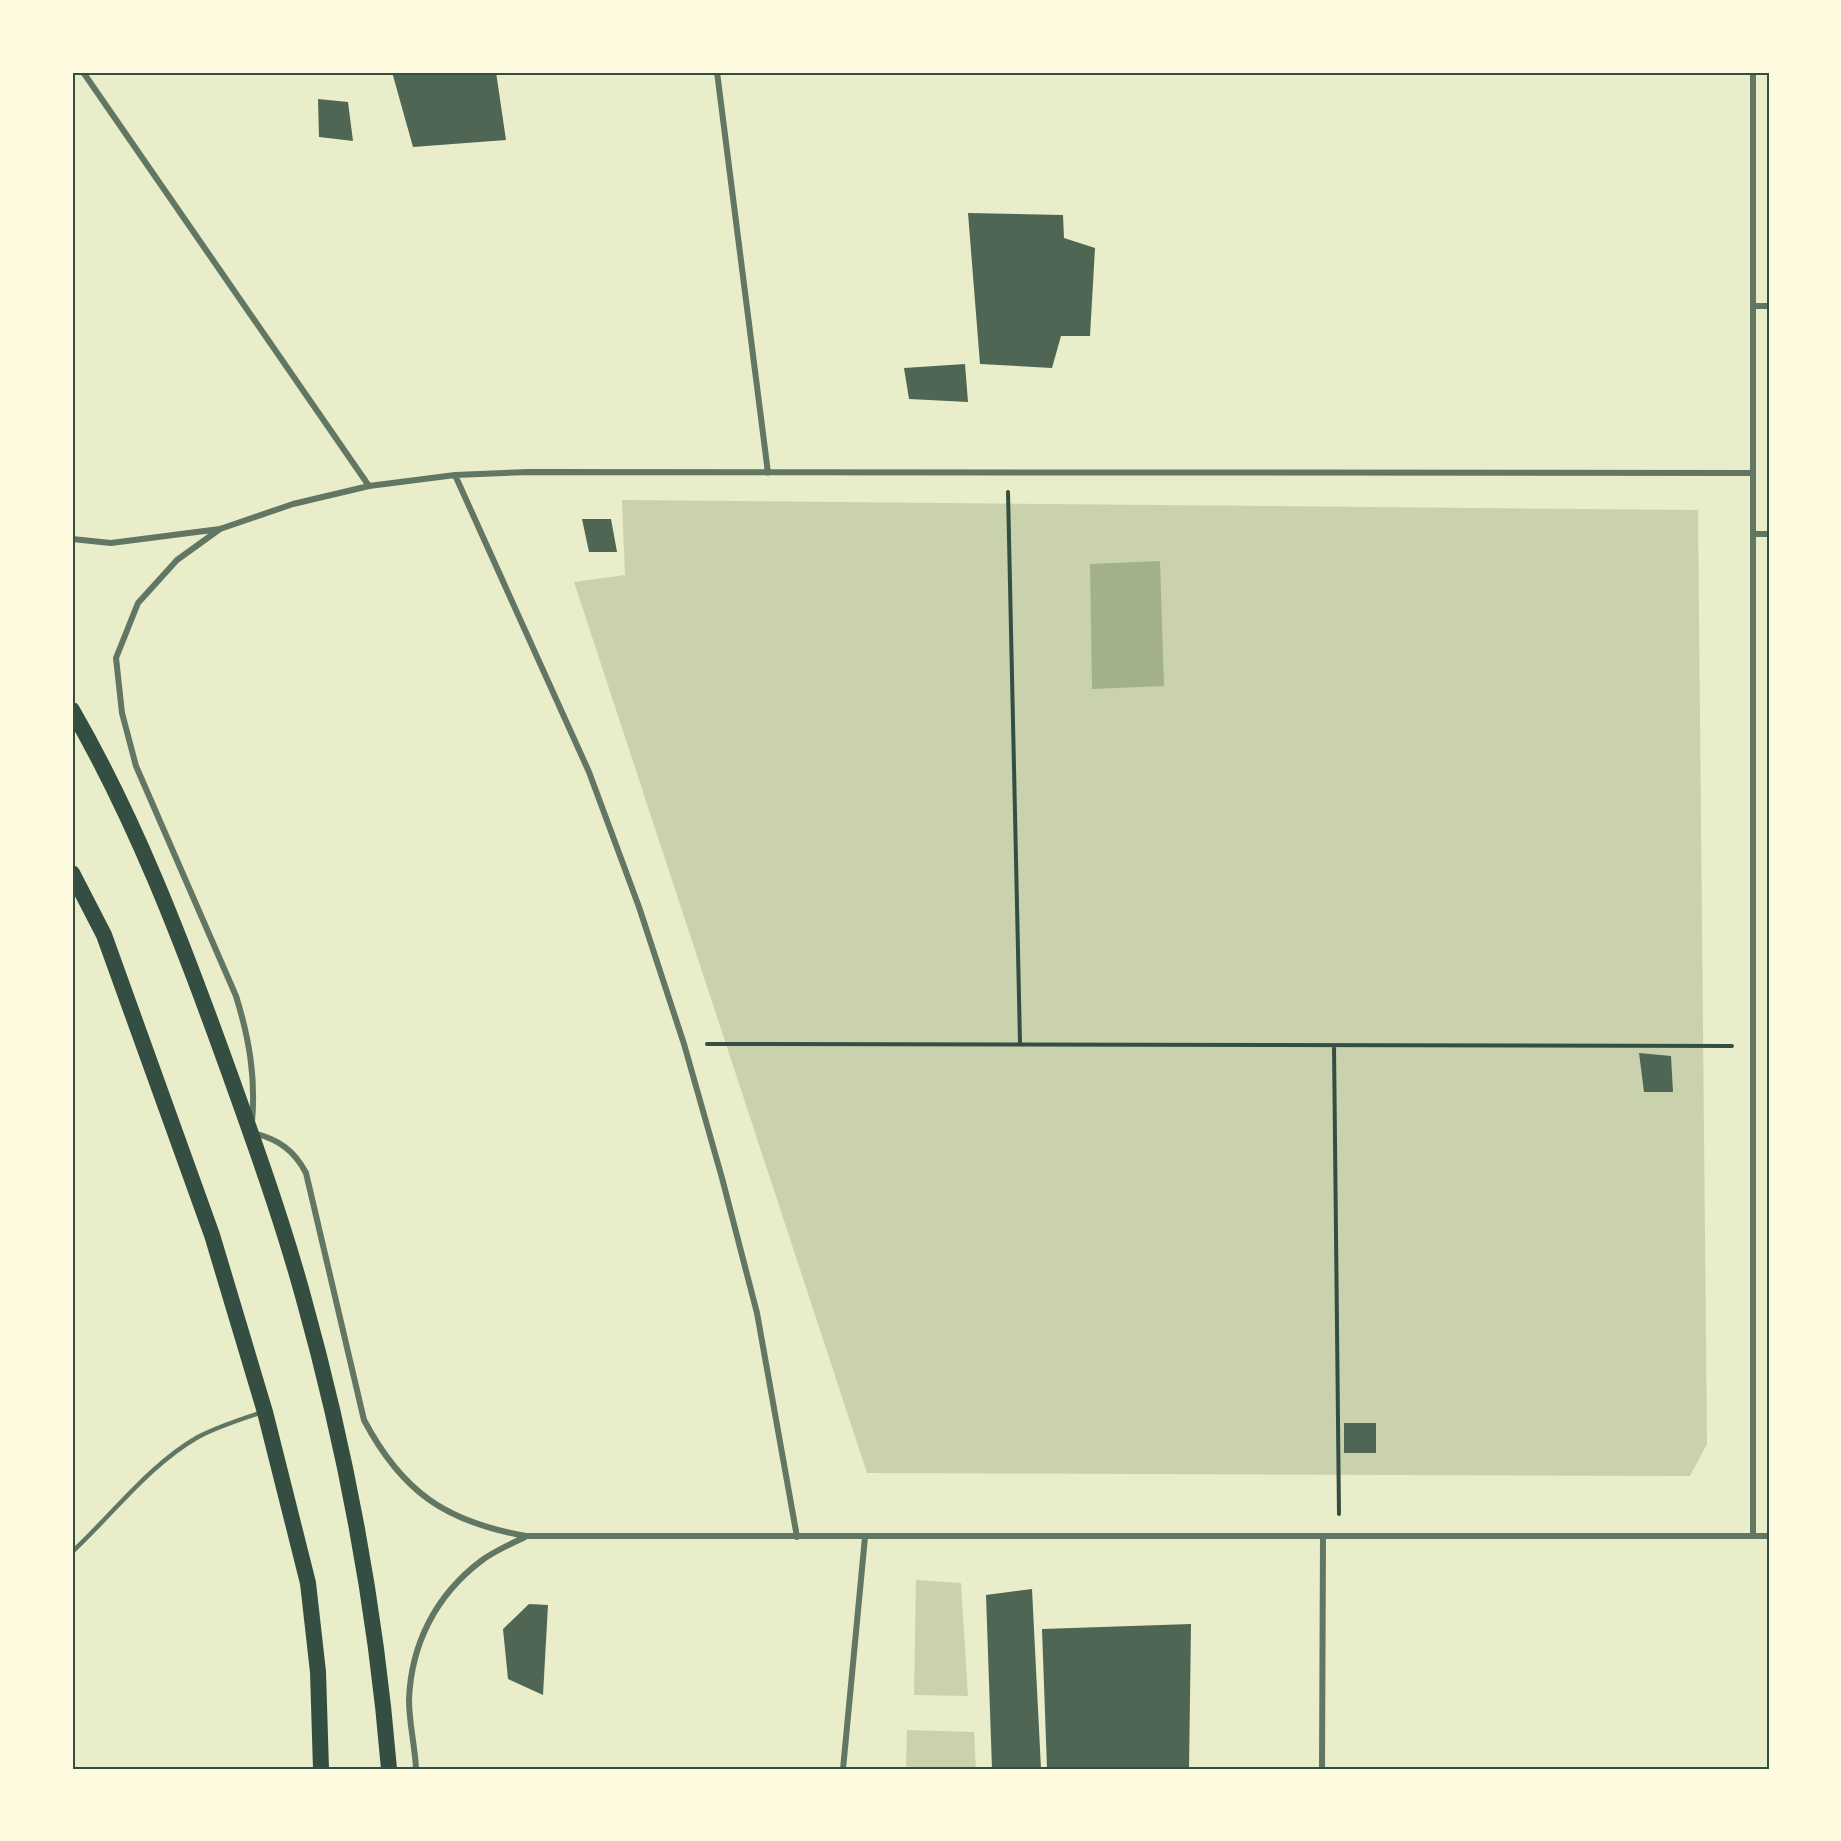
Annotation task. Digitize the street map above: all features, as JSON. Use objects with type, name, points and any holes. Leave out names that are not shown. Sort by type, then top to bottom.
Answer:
[{"type":"highway","points":[[72,710],[102,762],[181,939],[251,1132],[303,1296],[356,1526],[382,1687],[389,1769]]},
{"type":"highway","points":[[72,873],[104,935],[212,1235],[265,1412],[308,1583],[318,1672],[321,1769]]},
{"type":"street","points":[[83,72],[369,486]]},
{"type":"street","points":[[717,72],[768,473]]},
{"type":"street","points":[[1753,72],[1753,1536]]},
{"type":"street","points":[[1753,306],[1769,306]]},
{"type":"street","points":[[72,539],[111,543],[220,529],[293,504],[369,486],[455,475],[530,472],[1753,473]]},
{"type":"street","points":[[455,475],[589,772],[639,907],[684,1044],[757,1313],[797,1537]]},
{"type":"street","points":[[220,529],[177,560],[138,603],[116,658],[122,713],[136,766],[236,996],[247,1031],[253,1067],[251,1132],[271,1137],[287,1147],[300,1161],[306,1173],[364,1420],[380,1450],[402,1477],[458,1518],[492,1530],[526,1536],[1769,1536]]},
{"type":"street","points":[[1753,534],[1769,534]]},
{"type":"street","points":[[416,1769],[409,1701],[414,1658],[429,1618],[456,1584],[482,1560],[526,1536]]},
{"type":"street","points":[[1322,1769],[1323,1536]]},
{"type":"street","points":[[843,1769],[866,1537]]},
{"type":"lane","points":[[72,1552],[169,1457],[198,1437],[231,1422],[265,1412]]},
{"type":"path","points":[[1008,473],[1020,1043]]},
{"type":"path","points":[[684,1044],[1754,1046]]},
{"type":"path","points":[[1334,1046],[1339,1536]]},
{"type":"shaded area","points":[[622,500],[1698,510],[1707,1444],[1690,1476],[867,1473],[574,582],[625,575]]},
{"type":"shaded area","points":[[1160,561],[1164,686],[1092,689],[1090,564]]},
{"type":"shaded area","points":[[916,1580],[961,1583],[968,1696],[914,1695]]},
{"type":"shaded area","points":[[907,1730],[974,1732],[976,1769],[906,1769]]},
{"type":"building","points":[[392,72],[496,72],[506,140],[413,147]]},
{"type":"building","points":[[318,99],[348,102],[353,141],[319,137]]},
{"type":"building","points":[[968,213],[1063,215],[1064,238],[1095,248],[1090,336],[1061,336],[1052,368],[980,364]]},
{"type":"building","points":[[965,364],[968,402],[909,399],[904,368]]},
{"type":"building","points":[[582,519],[611,519],[617,552],[589,552]]},
{"type":"building","points":[[1639,1053],[1671,1056],[1673,1092],[1644,1092]]},
{"type":"building","points":[[1344,1423],[1376,1423],[1376,1453],[1344,1453]]},
{"type":"building","points":[[1032,1589],[1041,1769],[992,1769],[986,1595]]},
{"type":"building","points":[[529,1604],[548,1605],[543,1695],[508,1679],[503,1629]]},
{"type":"building","points":[[1191,1624],[1189,1769],[1047,1769],[1042,1629]]}]
